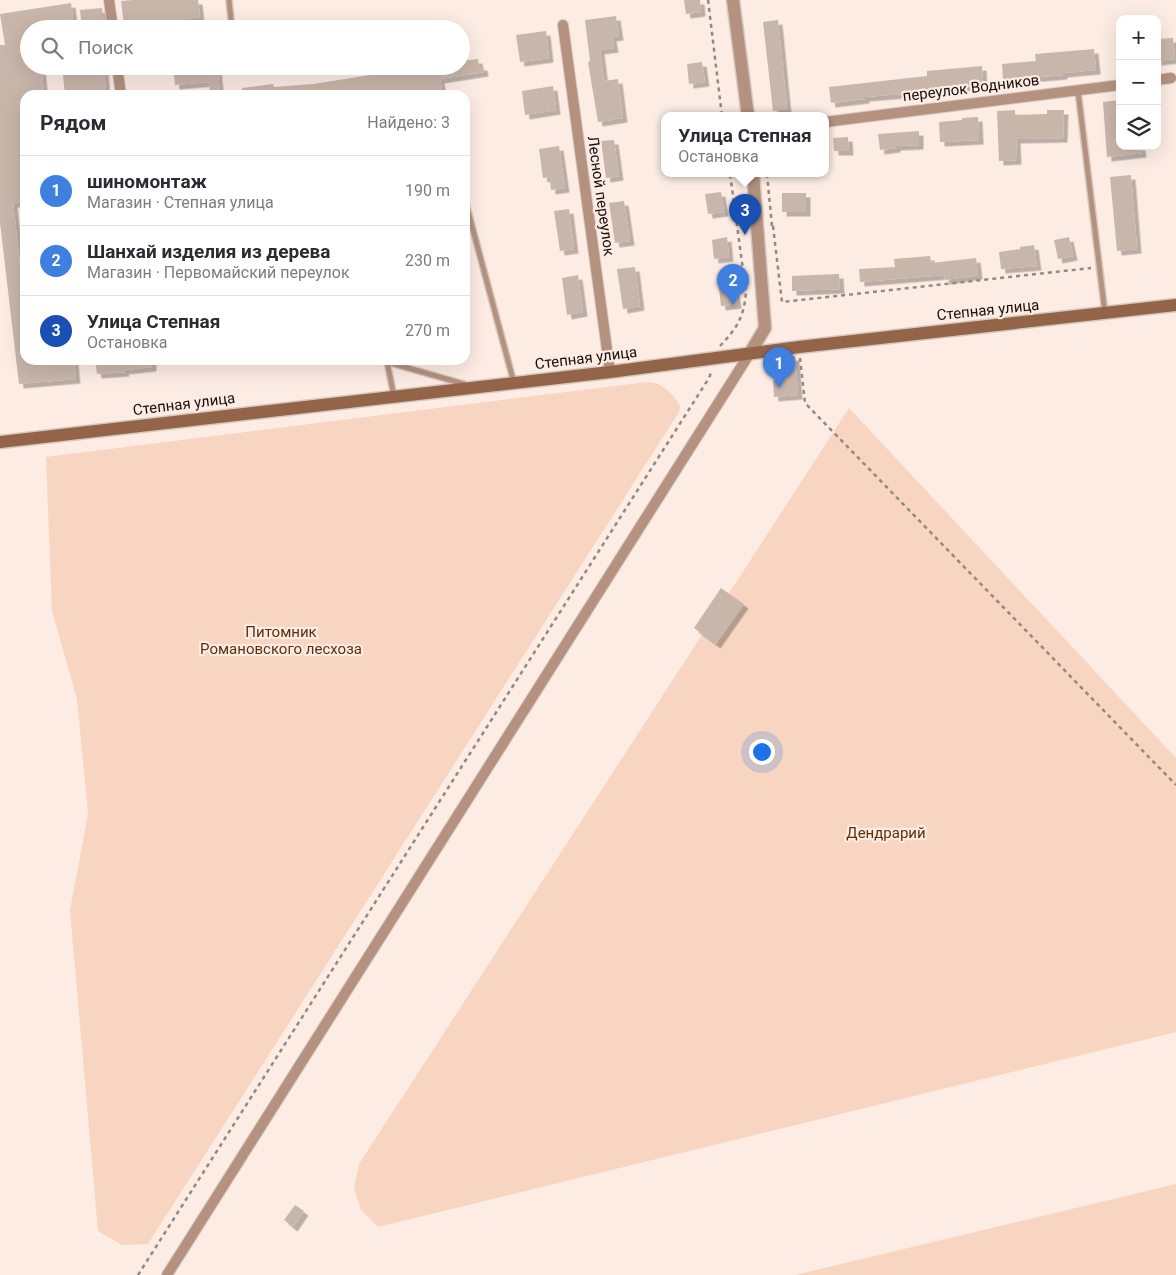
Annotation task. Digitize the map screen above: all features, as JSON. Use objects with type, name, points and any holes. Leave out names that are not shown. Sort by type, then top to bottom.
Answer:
[{"type":"main road","name":"Степная улица","points":[[0,442],[610,372],[750,352],[1176,305]]},
{"type":"street","points":[[109,0],[112,20]]},
{"type":"street","points":[[733,0],[747,112]]},
{"type":"street","name":"Лесной переулок","points":[[562,25],[610,372]]},
{"type":"street","points":[[118,75],[120,90]]},
{"type":"street","points":[[1161,79],[1171,78]]},
{"type":"street","name":"переулок Водников","points":[[829,121],[1116,85]]},
{"type":"street","points":[[167,1275],[765,328],[753,177]]},
{"type":"lane","points":[[229,0],[231,20]]},
{"type":"lane","points":[[1078,90],[1105,313]]},
{"type":"lane","points":[[470,219],[514,383]]},
{"type":"lane","points":[[387,365],[394,396]]},
{"type":"lane","points":[[397,365],[474,387]]},
{"type":"path","points":[[708,0],[722,112]]},
{"type":"path","points":[[138,1275],[709,378],[719,346],[736,328],[745,307],[746,292],[730,177]]},
{"type":"path","points":[[773,226],[782,302],[1100,267]]},
{"type":"path","points":[[799,347],[805,402],[1176,785]]},
{"type":"green space","name":"Питомник Романовского лесхоза","points":[[647,382],[658,384],[670,393],[680,406],[679,412],[148,1244],[122,1245],[98,1231],[70,910],[88,814],[77,699],[52,611],[46,457]]},
{"type":"green space","name":"Дендрарий","points":[[849,408],[1176,758],[1176,1032],[378,1227],[361,1210],[354,1188],[359,1164]]},
{"type":"green space","points":[[1176,1184],[1176,1275],[795,1275]]},
{"type":"building","points":[[198,0],[200,17],[175,20],[123,20],[121,1]]},
{"type":"building","points":[[684,0],[700,0],[701,12],[686,14]]},
{"type":"building","points":[[71,3],[73,19],[20,20],[20,75],[42,75],[43,90],[20,90],[20,202],[13,203],[20,265],[20,365],[75,365],[76,379],[19,384],[0,223],[0,45],[5,45],[0,14]]},
{"type":"building","points":[[102,8],[103,20],[81,20],[80,10]]},
{"type":"building","points":[[616,16],[619,36],[612,37],[614,48],[600,50],[604,81],[618,79],[623,118],[598,122],[588,62],[590,61],[585,20]]},
{"type":"building","points":[[778,20],[787,109],[773,111],[763,22]]},
{"type":"building","points":[[546,31],[549,58],[520,62],[516,35]]},
{"type":"building","points":[[1173,38],[1175,59],[1161,61],[1161,39]]},
{"type":"building","points":[[1094,49],[1096,70],[1003,80],[1002,64],[1036,61],[1035,54]]},
{"type":"building","points":[[478,59],[479,66],[483,66],[484,72],[470,74],[470,60]]},
{"type":"building","points":[[702,62],[705,82],[689,84],[687,64]]},
{"type":"building","points":[[982,66],[983,85],[949,88],[949,90],[865,97],[865,99],[831,103],[829,87],[927,76],[927,71]]},
{"type":"building","points":[[63,75],[105,75],[106,90],[64,90]]},
{"type":"building","points":[[174,75],[218,75],[219,90],[210,90],[209,82],[175,85]]},
{"type":"building","points":[[370,75],[465,75],[440,79],[442,90],[242,90],[242,88],[273,84],[274,87],[313,84]]},
{"type":"building","points":[[553,86],[556,110],[525,115],[522,91]]},
{"type":"building","points":[[1116,100],[1116,150],[1142,150],[1142,153],[1107,157],[1103,102]]},
{"type":"building","points":[[1015,110],[1015,115],[1047,114],[1047,110],[1064,110],[1063,138],[1016,139],[1017,160],[999,161],[997,111]]},
{"type":"building","points":[[978,117],[979,140],[940,142],[939,122]]},
{"type":"building","points":[[919,131],[919,145],[896,146],[896,148],[880,150],[878,134]]},
{"type":"building","points":[[848,137],[849,151],[834,151],[833,138]]},
{"type":"building","points":[[614,140],[619,176],[606,178],[601,141]]},
{"type":"building","points":[[559,146],[565,188],[551,190],[550,177],[543,178],[539,149]]},
{"type":"building","points":[[1131,175],[1137,249],[1117,251],[1110,177]]},
{"type":"building","points":[[721,192],[724,212],[708,214],[705,194]]},
{"type":"building","points":[[782,193],[806,193],[806,212],[782,212]]},
{"type":"building","points":[[624,201],[630,241],[615,243],[609,203]]},
{"type":"building","points":[[569,209],[574,249],[560,251],[554,211]]},
{"type":"building","points":[[727,237],[729,257],[714,259],[712,240]]},
{"type":"building","points":[[1069,237],[1073,256],[1058,259],[1054,240]]},
{"type":"building","points":[[1034,245],[1037,266],[1001,269],[999,252]]},
{"type":"building","points":[[930,256],[931,263],[976,258],[978,275],[945,280],[944,275],[860,282],[859,269],[895,267],[894,259]]},
{"type":"building","points":[[635,267],[640,306],[623,309],[617,269]]},
{"type":"building","points":[[839,274],[840,289],[792,291],[792,276]]},
{"type":"building","points":[[578,275],[583,312],[567,315],[562,278]]},
{"type":"building","points":[[734,284],[737,304],[721,306],[719,287]]},
{"type":"building","points":[[795,356],[798,395],[774,397],[773,381],[783,379],[782,357]]},
{"type":"building","points":[[96,365],[152,365],[152,367],[124,370],[125,372],[97,374]]},
{"type":"building","points":[[721,588],[744,604],[716,644],[694,628]]},
{"type":"building","points":[[295,1205],[304,1211],[293,1227],[284,1220]]},
{"type":"place","name":"Улица Степная","points":[[745,235]]},
{"type":"place","name":"Шанхай изделия из дерева","points":[[733,305]]},
{"type":"place","name":"шиномонтаж","points":[[779,388]]}]
